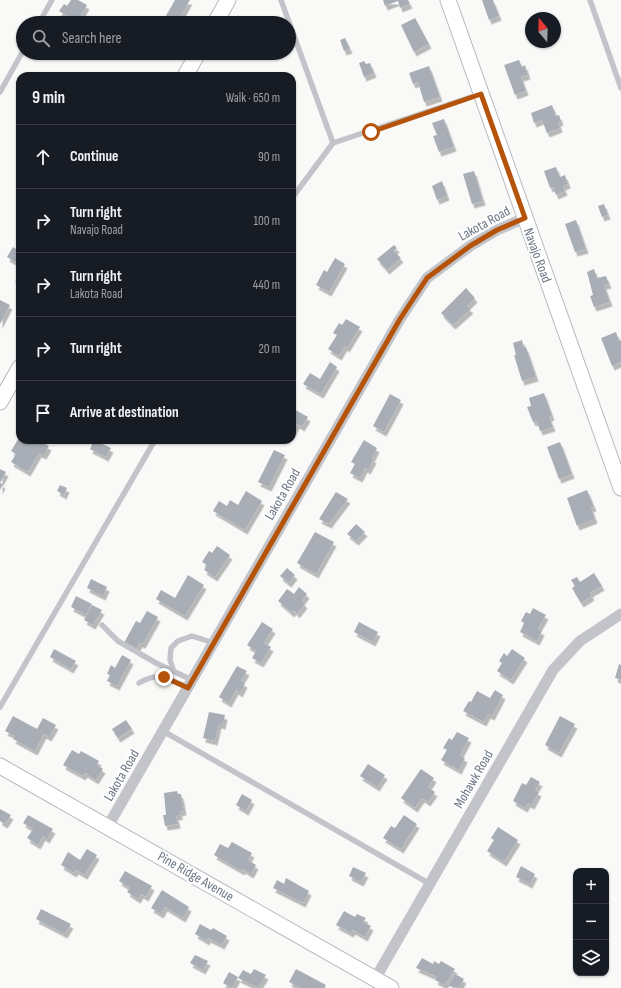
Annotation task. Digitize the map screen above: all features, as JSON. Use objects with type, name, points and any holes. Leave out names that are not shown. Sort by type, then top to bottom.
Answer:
[{"type":"street","points":[[219,16],[228,0]]},
{"type":"street","name":"Navajo Road","points":[[448,0],[621,488]]},
{"type":"street","points":[[187,72],[194,60]]},
{"type":"street","name":"Lakota Road","points":[[108,826],[400,319],[427,278],[470,246],[497,230],[525,218]]},
{"type":"street","points":[[0,402],[16,374]]},
{"type":"street","name":"Mohawk Road","points":[[375,979],[553,670],[580,641],[621,614]]},
{"type":"street","name":"Pine Ridge Avenue","points":[[0,766],[391,988]]},
{"type":"lane","points":[[43,16],[52,0]]},
{"type":"lane","points":[[281,0],[287,16]]},
{"type":"lane","points":[[590,0],[621,88]]},
{"type":"lane","points":[[296,41],[333,143]]},
{"type":"lane","points":[[0,92],[18,60]]},
{"type":"lane","points":[[296,193],[333,143],[481,94]]},
{"type":"lane","points":[[0,707],[153,444]]},
{"type":"lane","points":[[102,624],[118,641],[174,672],[190,684]]},
{"type":"lane","points":[[174,672],[170,660],[171,648],[178,641],[192,636],[214,643]]},
{"type":"lane","points":[[139,683],[156,676],[190,684]]},
{"type":"lane","points":[[163,731],[430,884]]},
{"type":"building","points":[[71,0],[78,0],[87,5],[81,15],[83,16],[68,16],[59,11],[64,4],[67,6]]},
{"type":"building","points":[[175,0],[190,0],[181,16],[166,16]]},
{"type":"building","points":[[383,0],[408,0],[410,4],[400,8],[398,1],[385,6]]},
{"type":"building","points":[[482,0],[493,0],[499,16],[489,20]]},
{"type":"building","points":[[415,18],[429,44],[414,52],[401,25]]},
{"type":"building","points":[[345,38],[350,49],[344,51],[340,40]]},
{"type":"building","points":[[519,60],[522,67],[525,65],[528,75],[521,77],[526,91],[515,95],[504,65]]},
{"type":"building","points":[[364,61],[366,64],[370,63],[374,73],[364,77],[359,63]]},
{"type":"building","points":[[429,66],[440,97],[424,102],[418,82],[413,84],[409,73]]},
{"type":"building","points":[[552,105],[556,116],[559,115],[561,121],[558,122],[560,128],[547,133],[542,120],[534,123],[531,113]]},
{"type":"building","points":[[444,119],[454,147],[439,152],[433,136],[437,135],[432,123]]},
{"type":"building","points":[[556,167],[560,177],[565,175],[568,184],[563,186],[565,191],[556,195],[553,187],[550,188],[544,171]]},
{"type":"building","points":[[474,171],[483,201],[472,204],[463,174]]},
{"type":"building","points":[[442,181],[447,196],[437,200],[432,186]]},
{"type":"building","points":[[604,204],[608,215],[602,217],[598,206]]},
{"type":"building","points":[[576,220],[586,249],[575,252],[565,224]]},
{"type":"building","points":[[394,245],[397,248],[394,251],[401,258],[387,270],[377,259]]},
{"type":"building","points":[[13,247],[16,249],[16,263],[7,257]]},
{"type":"building","points":[[335,258],[345,264],[329,292],[316,285],[324,270],[327,272]]},
{"type":"building","points":[[594,269],[597,278],[606,276],[609,284],[604,285],[610,302],[594,307],[590,296],[593,295],[587,272]]},
{"type":"building","points":[[466,288],[475,298],[467,306],[471,309],[453,325],[441,313]]},
{"type":"building","points":[[0,300],[10,305],[0,324]]},
{"type":"building","points":[[346,319],[360,327],[347,348],[345,346],[339,356],[328,349],[337,335],[333,333],[339,323],[342,325]]},
{"type":"building","points":[[616,332],[619,341],[621,340],[621,362],[612,366],[601,338]]},
{"type":"building","points":[[522,340],[524,348],[526,347],[536,377],[522,381],[514,355],[516,355],[513,343]]},
{"type":"building","points":[[330,362],[337,367],[321,394],[303,384],[310,373],[320,379]]},
{"type":"building","points":[[544,393],[552,416],[549,417],[553,427],[540,431],[537,421],[533,422],[527,407],[531,406],[529,398]]},
{"type":"building","points":[[390,394],[401,400],[384,432],[373,426]]},
{"type":"building","points":[[296,410],[308,417],[302,427],[297,424],[296,426]]},
{"type":"building","points":[[364,440],[377,448],[372,458],[374,459],[368,470],[365,468],[360,478],[350,473],[355,464],[351,462]]},
{"type":"building","points":[[560,442],[572,474],[559,479],[547,447]]},
{"type":"building","points":[[16,443],[16,444],[45,444],[49,446],[44,455],[39,453],[28,472],[11,462],[16,454],[11,451]]},
{"type":"building","points":[[92,444],[102,444],[111,448],[106,457],[90,449]]},
{"type":"building","points":[[274,450],[285,455],[269,487],[258,482]]},
{"type":"building","points":[[0,469],[6,472],[0,483]]},
{"type":"building","points":[[0,483],[3,484],[0,490]]},
{"type":"building","points":[[60,485],[67,488],[64,495],[57,491]]},
{"type":"building","points":[[587,490],[594,507],[591,508],[595,519],[577,526],[567,498]]},
{"type":"building","points":[[246,491],[262,501],[245,530],[213,511],[219,501],[227,506],[230,500],[238,505]]},
{"type":"building","points":[[336,492],[348,499],[329,524],[319,519]]},
{"type":"building","points":[[356,524],[365,532],[356,541],[347,534]]},
{"type":"building","points":[[315,532],[334,542],[316,574],[297,563]]},
{"type":"building","points":[[217,546],[230,555],[215,577],[204,570],[207,565],[202,562],[209,551],[212,553]]},
{"type":"building","points":[[287,568],[295,575],[289,583],[280,576]]},
{"type":"building","points":[[594,573],[602,586],[590,593],[592,596],[581,603],[572,588],[575,586],[571,580],[577,577],[580,582]]},
{"type":"building","points":[[188,575],[204,585],[185,616],[156,599],[161,590],[175,598]]},
{"type":"building","points":[[91,579],[107,587],[103,596],[87,588]]},
{"type":"building","points":[[299,587],[307,594],[302,601],[305,604],[297,614],[294,610],[292,613],[278,601],[287,589],[294,594]]},
{"type":"building","points":[[76,596],[92,604],[86,615],[71,607]]},
{"type":"building","points":[[92,605],[102,610],[93,625],[84,620]]},
{"type":"building","points":[[533,608],[546,615],[538,629],[542,631],[537,641],[520,632],[524,623],[521,621],[526,612],[530,614]]},
{"type":"building","points":[[147,611],[158,617],[143,644],[140,643],[136,649],[124,643],[136,621],[140,623]]},
{"type":"building","points":[[262,622],[273,629],[264,643],[271,647],[261,663],[252,658],[256,651],[247,645]]},
{"type":"building","points":[[359,622],[378,632],[373,642],[354,632]]},
{"type":"building","points":[[54,649],[76,661],[71,669],[50,657]]},
{"type":"building","points":[[512,649],[525,658],[511,680],[497,671],[502,663],[499,661],[504,653],[507,656]]},
{"type":"building","points":[[122,655],[131,660],[117,686],[107,681],[110,675],[107,674],[111,665],[115,668]]},
{"type":"building","points":[[619,664],[621,665],[621,680],[615,678]]},
{"type":"building","points":[[237,666],[247,671],[241,681],[245,683],[240,693],[236,690],[229,703],[219,697]]},
{"type":"building","points":[[495,690],[503,695],[492,716],[488,714],[484,722],[463,711],[469,701],[471,702],[477,691],[490,698]]},
{"type":"building","points":[[209,712],[225,715],[223,725],[219,724],[215,741],[203,738]]},
{"type":"building","points":[[13,716],[37,729],[43,718],[56,725],[49,737],[44,734],[35,751],[13,739],[15,736],[5,731]]},
{"type":"building","points":[[560,716],[575,724],[559,753],[545,745]]},
{"type":"building","points":[[126,720],[132,729],[118,738],[112,729]]},
{"type":"building","points":[[457,732],[469,738],[460,755],[465,758],[459,770],[441,760],[447,750],[443,748],[449,738],[452,740]]},
{"type":"building","points":[[72,750],[79,754],[81,751],[99,761],[97,765],[103,769],[96,780],[85,773],[83,776],[63,765]]},
{"type":"building","points":[[368,764],[385,775],[377,787],[360,776]]},
{"type":"building","points":[[421,769],[434,778],[428,787],[435,792],[428,802],[422,798],[415,808],[401,798]]},
{"type":"building","points":[[531,777],[540,782],[535,790],[539,792],[532,805],[528,803],[525,808],[513,801],[522,783],[526,785]]},
{"type":"building","points":[[177,791],[178,794],[181,794],[184,811],[179,812],[181,815],[176,816],[178,824],[165,826],[163,815],[166,815],[164,793]]},
{"type":"building","points":[[242,794],[252,800],[246,811],[236,805]]},
{"type":"building","points":[[0,809],[11,815],[5,824],[0,821]]},
{"type":"building","points":[[28,815],[53,829],[47,839],[43,836],[38,845],[27,838],[33,829],[23,823]]},
{"type":"building","points":[[404,815],[417,824],[401,849],[383,838],[391,826],[395,828]]},
{"type":"building","points":[[498,827],[518,840],[504,862],[487,851],[494,840],[491,838]]},
{"type":"building","points":[[232,842],[252,853],[248,860],[256,865],[251,874],[243,869],[242,871],[214,855],[220,844],[228,848]]},
{"type":"building","points":[[87,849],[97,855],[85,875],[76,870],[74,873],[61,865],[68,852],[80,860]]},
{"type":"building","points":[[521,866],[535,874],[530,884],[516,877]]},
{"type":"building","points":[[353,867],[366,873],[361,882],[349,876]]},
{"type":"building","points":[[125,871],[152,886],[146,897],[141,894],[138,899],[127,892],[130,888],[119,881]]},
{"type":"building","points":[[286,878],[309,891],[303,903],[273,888],[277,880],[284,884]]},
{"type":"building","points":[[162,890],[189,907],[183,918],[165,907],[161,914],[151,908]]},
{"type":"building","points":[[41,909],[71,924],[65,934],[36,919]]},
{"type":"building","points":[[344,911],[355,917],[357,914],[366,918],[363,922],[371,926],[365,937],[353,930],[351,933],[336,925]]},
{"type":"building","points":[[200,924],[211,930],[213,928],[227,936],[222,945],[208,938],[207,941],[195,934]]},
{"type":"building","points":[[195,955],[208,961],[203,970],[190,963]]},
{"type":"building","points":[[422,958],[433,964],[434,961],[439,964],[441,961],[455,969],[445,985],[435,980],[437,977],[416,968]]},
{"type":"building","points":[[254,969],[266,975],[258,988],[238,978],[243,970],[251,974]]},
{"type":"building","points":[[296,969],[326,985],[324,988],[301,988],[289,982]]},
{"type":"building","points":[[229,972],[238,977],[232,988],[223,983]]},
{"type":"building","points":[[455,974],[464,979],[459,988],[448,986]]},
{"type":"route","points":[[164,677],[188,688],[400,319],[427,278],[470,246],[497,230],[525,218],[481,94],[371,132]]}]
